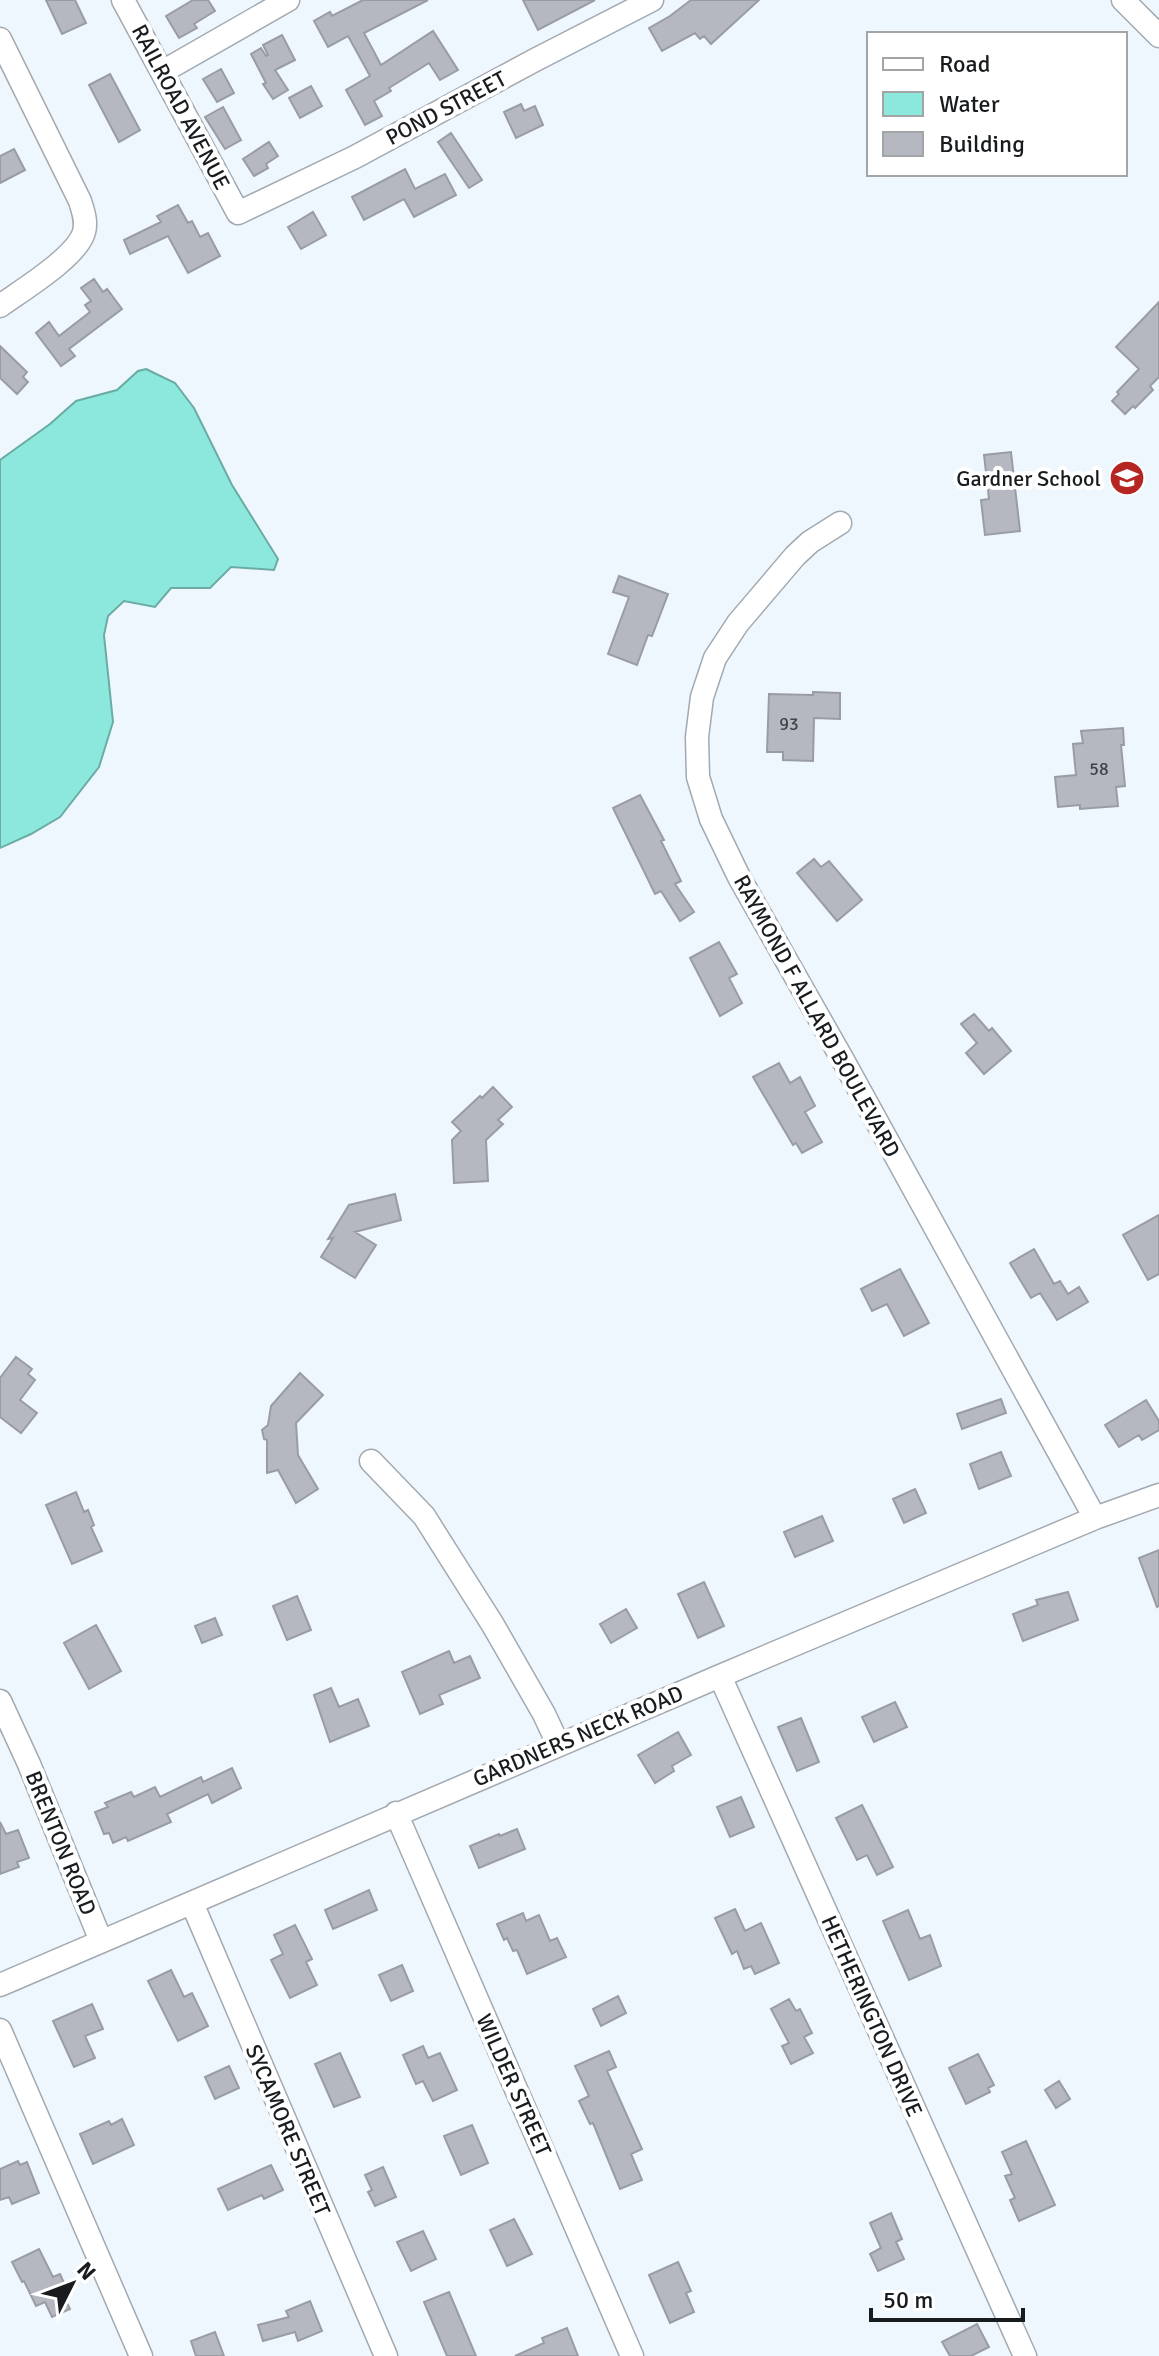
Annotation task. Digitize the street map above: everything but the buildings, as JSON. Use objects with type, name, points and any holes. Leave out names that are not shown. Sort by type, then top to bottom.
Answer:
[{"type":"street","name":"RAILROAD AVENUE","points":[[123,0],[238,213]]},
{"type":"street","points":[[162,72],[288,0]]},
{"type":"street","name":"POND STREET","points":[[238,213],[355,157],[535,60],[615,9],[652,0]]},
{"type":"street","points":[[1123,0],[1159,36]]},
{"type":"street","points":[[0,39],[85,216],[84,231],[75,249],[0,306]]},
{"type":"street","name":"RAYMOND F ALLARD BOULEVARD","points":[[840,523],[810,542],[795,556],[738,623],[715,658],[702,697],[697,737],[698,777],[711,819],[739,877],[1095,1518]]},
{"type":"street","points":[[371,1461],[424,1516],[493,1625],[558,1744]]},
{"type":"street","name":"GARDNERS NECK ROAD","points":[[0,1985],[558,1744],[1095,1518],[1159,1495]]},
{"type":"street","name":"HETHERINGTON DRIVE","points":[[720,1676],[1025,2356]]},
{"type":"street","name":"BRENTON ROAD","points":[[0,1701],[101,1941]]},
{"type":"street","name":"WILDER STREET","points":[[396,1813],[632,2356]]},
{"type":"street","name":"SYCAMORE STREET","points":[[192,1903],[386,2356]]},
{"type":"street","points":[[0,2030],[141,2356]]},
{"type":"water","points":[[146,369],[175,383],[194,408],[232,485],[278,559],[274,570],[231,567],[210,588],[171,588],[155,607],[124,601],[108,616],[104,635],[113,722],[99,767],[60,817],[0,848],[0,460],[76,401],[117,390],[138,371]]},
{"type":"place","name":"Gardner School","points":[[1127,478]]}]
